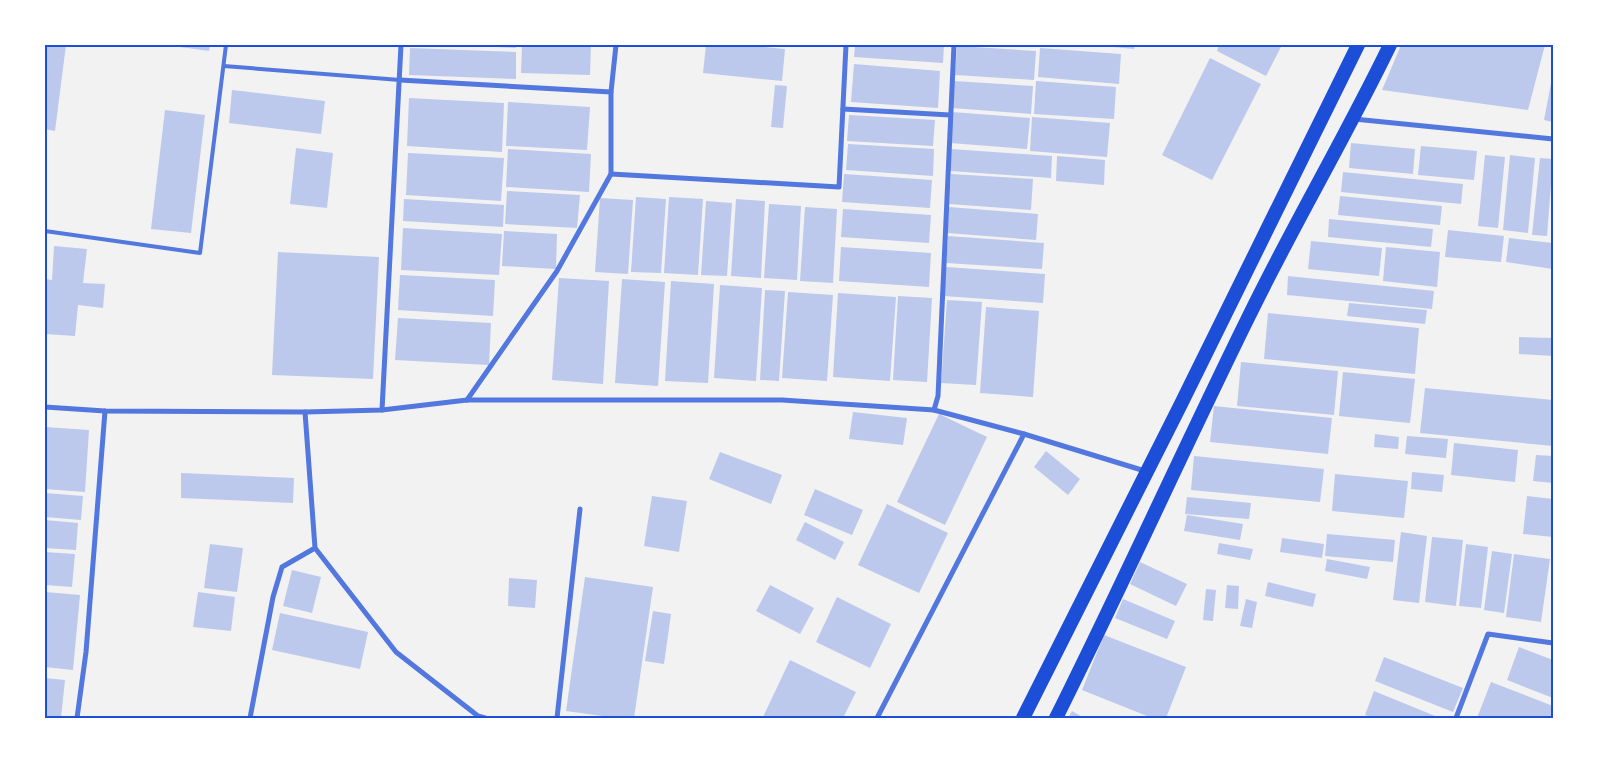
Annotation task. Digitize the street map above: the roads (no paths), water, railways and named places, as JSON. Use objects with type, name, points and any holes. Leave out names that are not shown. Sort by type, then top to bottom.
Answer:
[{"type":"highway","points":[[1023,718],[1358,45]]},
{"type":"highway","points":[[1056,718],[1109,612],[1248,318],[1354,119],[1390,45]]},
{"type":"street","points":[[382,410],[401,45]]},
{"type":"street","points":[[467,400],[558,271],[611,174],[612,92],[616,45]]},
{"type":"street","points":[[611,174],[838,187],[846,45]]},
{"type":"street","points":[[934,410],[938,396],[954,45]]},
{"type":"street","points":[[400,80],[612,92]]},
{"type":"street","points":[[843,109],[950,115]]},
{"type":"street","points":[[1354,119],[1553,139]]},
{"type":"street","points":[[45,407],[105,412],[305,412],[382,410],[467,400],[782,400],[934,410],[1024,434],[1147,472]]},
{"type":"street","points":[[77,718],[86,652],[105,412]]},
{"type":"street","points":[[305,412],[315,548],[396,652],[478,716],[485,718]]},
{"type":"street","points":[[877,718],[1024,434]]},
{"type":"street","points":[[556,718],[580,508]]},
{"type":"street","points":[[250,718],[272,597],[282,567],[315,548]]},
{"type":"street","points":[[1456,718],[1488,634],[1553,643]]},
{"type":"lane","points":[[45,231],[200,252],[226,45]]},
{"type":"lane","points":[[224,66],[400,80]]}]
